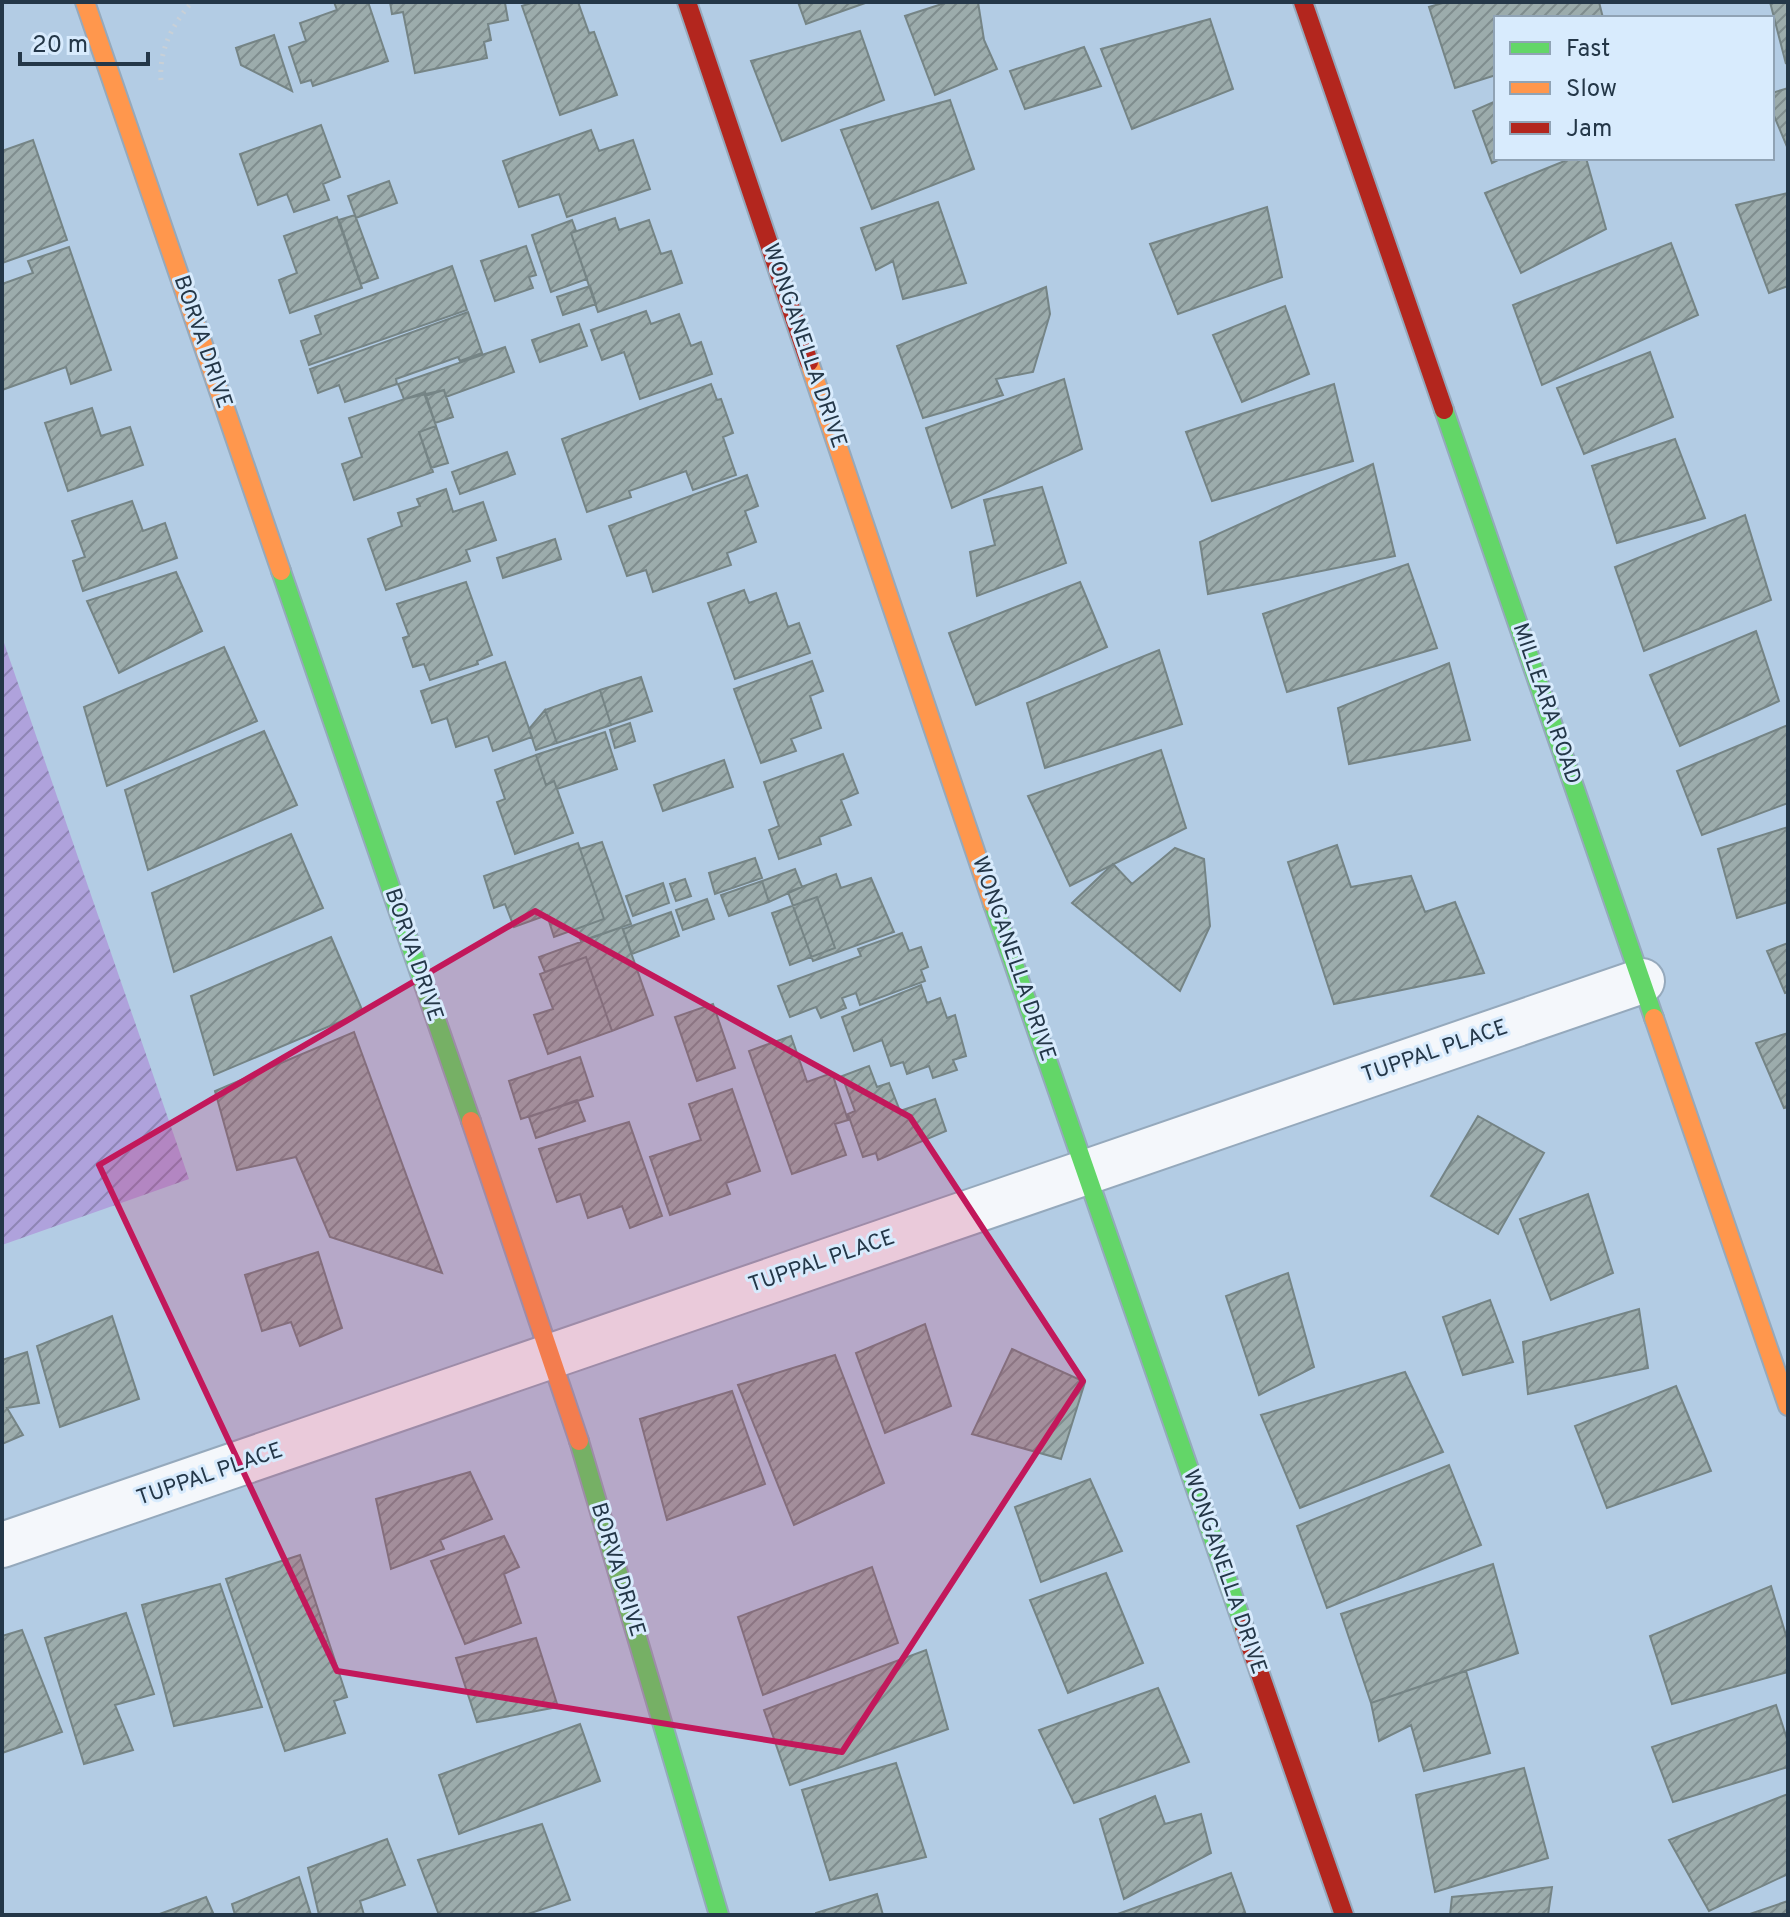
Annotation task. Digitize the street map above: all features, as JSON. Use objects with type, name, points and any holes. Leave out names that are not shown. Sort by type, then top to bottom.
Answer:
[{"type":"street","name":"BORVA DRIVE","points":[[85,2],[551,1355],[719,1915]]},
{"type":"street","name":"WONGANELLA DRIVE","points":[[687,2],[1344,1915]]},
{"type":"street","name":"MILLEARA ROAD","points":[[1303,2],[1788,1406]]},
{"type":"street","name":"TUPPAL PLACE","points":[[2,1545],[1642,981]]},
{"type":"path","points":[[162,90],[163,47],[176,22],[192,2]]},
{"type":"highlighted area","points":[[535,911],[910,1117],[1083,1381],[842,1752],[337,1671],[99,1165]]},
{"type":"shaded area","points":[[2,637],[189,1179],[2,1245]]},
{"type":"building","points":[[334,2],[368,2],[388,61],[313,86],[311,80],[301,83],[289,47],[306,41],[300,23],[337,10]]},
{"type":"building","points":[[390,2],[509,2],[505,3],[508,20],[488,24],[491,40],[484,42],[487,58],[415,73],[403,12],[392,14]]},
{"type":"building","points":[[534,2],[578,2],[589,33],[594,32],[617,95],[560,115],[522,6]]},
{"type":"building","points":[[798,2],[868,2],[806,24]]},
{"type":"building","points":[[948,2],[978,2],[984,40],[997,69],[935,95],[905,16]]},
{"type":"building","points":[[1446,2],[1599,2],[1602,16],[1494,16],[1494,76],[1455,88],[1429,7]]},
{"type":"building","points":[[1770,2],[1788,2],[1786,64],[1774,16]]},
{"type":"building","points":[[1210,19],[1233,89],[1132,129],[1101,49]]},
{"type":"building","points":[[860,31],[884,100],[782,141],[751,61]]},
{"type":"building","points":[[274,35],[292,91],[241,65],[236,48]]},
{"type":"building","points":[[1084,47],[1101,86],[1025,109],[1010,71]]},
{"type":"building","points":[[1788,88],[1788,149],[1774,116],[1774,92]]},
{"type":"building","points":[[950,100],[974,169],[872,209],[841,130]]},
{"type":"building","points":[[1494,102],[1494,160],[1498,160],[1492,163],[1473,111]]},
{"type":"building","points":[[321,125],[340,177],[323,184],[329,200],[294,212],[287,194],[258,205],[240,154]]},
{"type":"building","points":[[591,130],[599,151],[633,140],[650,189],[567,217],[559,194],[519,207],[503,161]]},
{"type":"building","points":[[33,140],[67,240],[2,263],[2,151]]},
{"type":"building","points":[[1567,160],[1587,160],[1606,229],[1521,273],[1485,193]]},
{"type":"building","points":[[389,181],[397,203],[356,218],[348,196]]},
{"type":"building","points":[[1788,193],[1788,286],[1769,293],[1736,205]]},
{"type":"building","points":[[938,202],[966,283],[903,299],[893,261],[876,270],[861,228]]},
{"type":"building","points":[[1267,207],[1282,277],[1178,314],[1150,244]]},
{"type":"building","points":[[355,215],[378,278],[361,284],[339,220]]},
{"type":"building","points":[[337,217],[362,288],[290,313],[279,280],[297,273],[284,236]]},
{"type":"building","points":[[615,218],[619,230],[649,220],[661,254],[671,251],[682,283],[598,312],[571,233]]},
{"type":"building","points":[[572,220],[576,231],[571,233],[587,279],[551,292],[532,235]]},
{"type":"building","points":[[1671,243],[1698,315],[1542,385],[1513,305]]},
{"type":"building","points":[[526,246],[536,275],[529,277],[533,288],[495,301],[481,261]]},
{"type":"building","points":[[69,247],[111,370],[71,384],[66,367],[2,390],[2,284],[33,273],[28,261]]},
{"type":"building","points":[[452,266],[467,310],[309,365],[301,341],[321,334],[315,316]]},
{"type":"building","points":[[590,286],[596,304],[563,315],[557,297]]},
{"type":"building","points":[[1046,287],[1050,314],[1033,372],[996,379],[1003,395],[923,418],[897,346]]},
{"type":"building","points":[[1285,306],[1309,374],[1242,402],[1213,335]]},
{"type":"building","points":[[646,311],[651,324],[679,314],[691,346],[701,342],[712,374],[640,399],[624,352],[602,360],[591,330]]},
{"type":"building","points":[[468,312],[482,353],[460,361],[458,357],[396,379],[397,384],[345,402],[339,385],[318,393],[310,369]]},
{"type":"building","points":[[579,324],[587,346],[540,362],[532,340]]},
{"type":"building","points":[[505,347],[514,372],[446,397],[444,390],[404,399],[398,384]]},
{"type":"building","points":[[1650,352],[1673,417],[1584,454],[1557,388]]},
{"type":"building","points":[[1064,379],[1082,449],[952,508],[926,428]]},
{"type":"building","points":[[711,384],[717,400],[721,399],[733,433],[723,437],[736,475],[693,490],[686,471],[629,491],[631,497],[587,512],[562,439]]},
{"type":"building","points":[[1334,384],[1353,461],[1212,501],[1186,432]]},
{"type":"building","points":[[444,390],[453,417],[435,423],[425,396]]},
{"type":"building","points":[[425,392],[436,426],[419,432],[433,472],[354,500],[342,464],[362,457],[349,418]]},
{"type":"building","points":[[92,408],[101,436],[130,427],[143,465],[68,491],[45,423]]},
{"type":"building","points":[[436,426],[448,463],[431,468],[419,432]]},
{"type":"building","points":[[1675,439],[1705,518],[1617,543],[1592,466]]},
{"type":"building","points":[[507,452],[515,474],[460,494],[452,472]]},
{"type":"building","points":[[1373,464],[1395,556],[1208,594],[1200,542]]},
{"type":"building","points":[[747,475],[758,506],[745,511],[756,542],[727,553],[731,565],[653,592],[646,570],[627,576],[609,526]]},
{"type":"building","points":[[1042,487],[1066,563],[977,596],[970,552],[995,545],[984,500]]},
{"type":"building","points":[[446,489],[453,512],[483,502],[496,540],[466,550],[470,561],[386,590],[368,539],[402,526],[398,513],[420,506],[417,499]]},
{"type":"building","points":[[132,501],[143,531],[165,523],[177,558],[83,591],[73,561],[85,557],[72,521]]},
{"type":"building","points":[[1745,515],[1771,600],[1644,651],[1615,567]]},
{"type":"building","points":[[555,539],[561,559],[503,578],[497,558]]},
{"type":"building","points":[[1408,564],[1437,648],[1287,692],[1263,614]]},
{"type":"building","points":[[176,572],[202,631],[119,673],[87,601]]},
{"type":"building","points":[[466,582],[492,655],[477,661],[478,664],[430,680],[424,664],[413,667],[403,638],[409,636],[397,604]]},
{"type":"building","points":[[1080,582],[1107,647],[976,705],[949,633]]},
{"type":"building","points":[[744,590],[749,603],[776,593],[788,627],[799,623],[810,653],[735,679],[708,603]]},
{"type":"building","points":[[1756,631],[1779,701],[1680,746],[1650,675]]},
{"type":"building","points":[[224,647],[257,721],[107,786],[84,707]]},
{"type":"building","points":[[1159,650],[1182,724],[1045,768],[1027,703]]},
{"type":"building","points":[[812,661],[823,691],[810,696],[821,728],[791,739],[796,751],[761,763],[734,689]]},
{"type":"building","points":[[505,662],[532,737],[493,751],[488,736],[456,747],[447,718],[432,723],[421,691]]},
{"type":"building","points":[[1449,663],[1470,740],[1349,764],[1338,708]]},
{"type":"building","points":[[641,677],[652,711],[611,725],[600,690]]},
{"type":"building","points":[[600,690],[611,725],[557,743],[545,710]]},
{"type":"building","points":[[545,710],[557,743],[536,750],[529,729]]},
{"type":"building","points":[[630,723],[635,741],[615,748],[610,730]]},
{"type":"building","points":[[1788,725],[1788,803],[1702,835],[1677,771]]},
{"type":"building","points":[[264,731],[297,805],[148,870],[125,790]]},
{"type":"building","points":[[605,732],[617,769],[557,789],[554,781],[546,785],[536,755]]},
{"type":"building","points":[[1161,750],[1186,828],[1070,886],[1028,796]]},
{"type":"building","points":[[843,754],[858,793],[841,800],[851,825],[819,837],[821,844],[779,859],[769,830],[779,826],[764,782]]},
{"type":"building","points":[[536,755],[546,785],[554,781],[573,833],[515,854],[497,802],[505,799],[495,770]]},
{"type":"building","points":[[724,760],[733,787],[663,811],[654,785]]},
{"type":"building","points":[[1788,827],[1788,902],[1737,918],[1718,849]]},
{"type":"building","points":[[291,834],[323,908],[174,972],[152,893]]},
{"type":"building","points":[[602,842],[631,924],[581,941],[576,929],[604,919],[580,849]]},
{"type":"building","points":[[578,843],[604,919],[554,937],[547,915],[514,927],[505,904],[494,908],[484,876]]},
{"type":"building","points":[[1337,845],[1351,887],[1411,876],[1425,912],[1455,902],[1484,973],[1334,1004],[1288,862]]},
{"type":"building","points":[[1175,848],[1204,859],[1210,926],[1180,991],[1072,903],[1113,864],[1132,884]]},
{"type":"building","points":[[755,858],[762,878],[715,894],[709,873]]},
{"type":"building","points":[[795,869],[802,887],[769,902],[762,881]]},
{"type":"building","points":[[836,874],[841,888],[871,878],[894,932],[813,961],[788,892]]},
{"type":"building","points":[[685,879],[691,896],[676,901],[670,884]]},
{"type":"building","points":[[762,881],[769,902],[729,916],[721,895]]},
{"type":"building","points":[[663,883],[669,903],[633,916],[626,896]]},
{"type":"building","points":[[817,897],[835,948],[790,965],[772,913]]},
{"type":"building","points":[[707,899],[714,919],[683,930],[676,910]]},
{"type":"building","points":[[671,912],[679,936],[632,954],[623,929]]},
{"type":"building","points":[[622,927],[653,1015],[612,1031],[586,957],[545,972],[539,957]]},
{"type":"building","points":[[902,933],[909,951],[921,947],[928,967],[921,970],[925,981],[860,1005],[856,993],[842,998],[846,1008],[821,1018],[816,1007],[790,1017],[778,986],[861,956],[858,949]]},
{"type":"building","points":[[331,937],[363,1012],[214,1075],[191,996]]},
{"type":"building","points":[[1788,943],[1788,992],[1785,993],[1767,951]]},
{"type":"building","points":[[586,957],[612,1031],[548,1054],[534,1015],[553,1009],[540,974]]},
{"type":"building","points":[[921,985],[927,1003],[940,998],[947,1018],[955,1015],[966,1056],[953,1060],[957,1070],[933,1078],[929,1066],[907,1074],[903,1062],[891,1066],[882,1040],[854,1051],[842,1017]]},
{"type":"building","points":[[713,1004],[735,1068],[697,1081],[675,1017]]},
{"type":"building","points":[[354,1032],[442,1273],[330,1237],[296,1157],[237,1170],[215,1091]]},
{"type":"building","points":[[1788,1033],[1788,1107],[1784,1108],[1756,1043]]},
{"type":"building","points":[[791,1036],[807,1082],[832,1073],[848,1120],[835,1124],[846,1155],[792,1174],[749,1051]]},
{"type":"building","points":[[580,1057],[593,1096],[521,1119],[509,1081]]},
{"type":"building","points":[[869,1066],[877,1087],[889,1083],[900,1111],[935,1099],[946,1131],[878,1160],[876,1153],[863,1157],[848,1114],[855,1111],[842,1076]]},
{"type":"building","points":[[732,1089],[760,1171],[726,1183],[730,1194],[670,1215],[650,1157],[701,1140],[689,1104]]},
{"type":"building","points":[[577,1100],[585,1121],[536,1138],[529,1117]]},
{"type":"building","points":[[1478,1116],[1544,1153],[1498,1234],[1431,1196]]},
{"type":"building","points":[[629,1122],[662,1216],[630,1228],[622,1206],[588,1218],[580,1194],[557,1202],[539,1149]]},
{"type":"building","points":[[1588,1194],[1613,1273],[1551,1300],[1520,1219]]},
{"type":"building","points":[[318,1252],[342,1328],[300,1346],[291,1322],[262,1331],[245,1275]]},
{"type":"building","points":[[1288,1273],[1314,1367],[1259,1395],[1226,1296]]},
{"type":"building","points":[[1490,1300],[1513,1362],[1463,1375],[1443,1317]]},
{"type":"building","points":[[1639,1309],[1648,1368],[1528,1394],[1523,1342]]},
{"type":"building","points":[[112,1316],[139,1399],[60,1427],[37,1346]]},
{"type":"building","points":[[925,1324],[951,1406],[885,1433],[856,1353]]},
{"type":"building","points":[[1012,1349],[1085,1382],[1061,1459],[972,1434]]},
{"type":"building","points":[[27,1352],[39,1403],[7,1408],[23,1435],[2,1444],[2,1360]]},
{"type":"building","points":[[835,1355],[884,1483],[794,1525],[738,1385]]},
{"type":"building","points":[[1405,1372],[1443,1452],[1300,1508],[1261,1415]]},
{"type":"building","points":[[1676,1386],[1711,1471],[1607,1508],[1575,1426]]},
{"type":"building","points":[[732,1391],[765,1484],[667,1520],[640,1419]]},
{"type":"building","points":[[1449,1465],[1481,1545],[1327,1608],[1297,1526]]},
{"type":"building","points":[[470,1472],[492,1519],[440,1540],[444,1549],[391,1569],[376,1499]]},
{"type":"building","points":[[1090,1479],[1122,1551],[1041,1582],[1015,1507]]},
{"type":"building","points":[[504,1536],[519,1567],[504,1574],[521,1623],[465,1644],[431,1561]]},
{"type":"building","points":[[300,1555],[347,1697],[334,1701],[345,1733],[285,1751],[226,1579]]},
{"type":"building","points":[[1493,1564],[1518,1653],[1371,1703],[1341,1614]]},
{"type":"building","points":[[872,1567],[898,1643],[763,1695],[738,1617]]},
{"type":"building","points":[[1106,1573],[1143,1663],[1068,1693],[1030,1600]]},
{"type":"building","points":[[220,1584],[262,1707],[174,1726],[142,1605]]},
{"type":"building","points":[[1771,1586],[1788,1642],[1788,1672],[1672,1704],[1650,1636]]},
{"type":"building","points":[[126,1613],[154,1694],[115,1705],[133,1750],[84,1764],[45,1638]]},
{"type":"building","points":[[22,1630],[62,1732],[2,1753],[2,1636]]},
{"type":"building","points":[[536,1638],[558,1707],[477,1722],[456,1658]]},
{"type":"building","points":[[926,1650],[948,1729],[790,1785],[764,1710]]},
{"type":"building","points":[[1466,1671],[1490,1753],[1424,1771],[1411,1725],[1379,1741],[1371,1703]]},
{"type":"building","points":[[1158,1688],[1189,1762],[1074,1803],[1039,1730]]},
{"type":"building","points":[[1776,1705],[1788,1742],[1788,1767],[1673,1802],[1652,1747]]},
{"type":"building","points":[[580,1724],[600,1781],[459,1834],[439,1775]]},
{"type":"building","points":[[896,1763],[926,1857],[830,1880],[802,1790]]},
{"type":"building","points":[[1524,1768],[1548,1858],[1435,1892],[1416,1795]]},
{"type":"building","points":[[1788,1794],[1788,1874],[1709,1911],[1669,1840]]},
{"type":"building","points":[[1155,1796],[1165,1824],[1201,1814],[1211,1853],[1124,1899],[1100,1819]]},
{"type":"building","points":[[542,1824],[570,1900],[525,1915],[439,1915],[418,1860]]},
{"type":"building","points":[[387,1839],[405,1885],[360,1901],[364,1915],[319,1915],[308,1868]]},
{"type":"building","points":[[1231,1873],[1246,1915],[1115,1915]]},
{"type":"building","points":[[299,1877],[311,1915],[235,1915],[232,1904]]},
{"type":"building","points":[[1552,1887],[1548,1915],[1450,1915],[1452,1897]]},
{"type":"building","points":[[877,1894],[883,1915],[816,1915],[816,1913]]},
{"type":"building","points":[[206,1897],[214,1915],[157,1915]]},
{"type":"building","points":[[1788,1901],[1788,1915],[1747,1915]]},
{"type":"traffic: fast","points":[[1444,410],[1654,1018]]},
{"type":"traffic: fast","points":[[281,571],[471,1121]]},
{"type":"traffic: fast","points":[[993,904],[1244,1628]]},
{"type":"traffic: fast","points":[[579,1441],[719,1915]]},
{"type":"traffic: slow","points":[[85,2],[281,571]]},
{"type":"traffic: slow","points":[[809,362],[993,904]]},
{"type":"traffic: slow","points":[[1654,1018],[1788,1406]]},
{"type":"traffic: slow","points":[[471,1121],[579,1441]]},
{"type":"traffic: jam","points":[[687,2],[809,362]]},
{"type":"traffic: jam","points":[[1303,2],[1444,410]]},
{"type":"traffic: jam","points":[[1244,1628],[1344,1915]]}]
